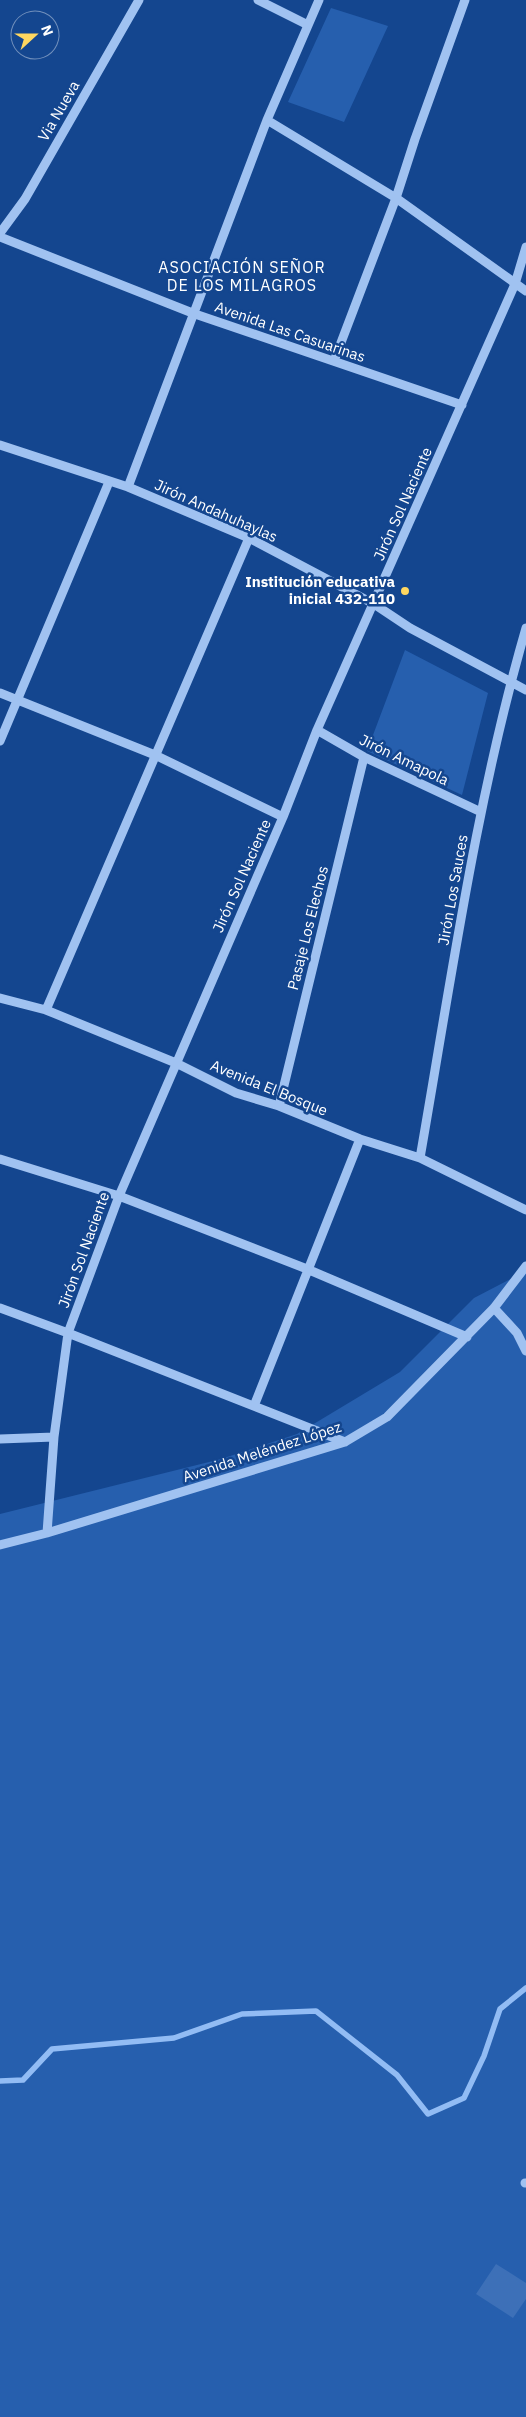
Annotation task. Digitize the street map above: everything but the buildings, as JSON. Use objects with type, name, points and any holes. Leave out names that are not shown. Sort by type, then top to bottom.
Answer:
[{"type":"street","name":"Via Nueva","points":[[0,233],[25,199],[138,0]]},
{"type":"street","points":[[258,0],[308,25]]},
{"type":"street","points":[[128,487],[267,120],[319,0]]},
{"type":"street","points":[[334,361],[396,198],[414,139],[465,0]]},
{"type":"street","points":[[267,120],[396,198],[526,291]]},
{"type":"street","name":"Avenida Las Casuarinas","points":[[0,237],[195,314],[462,405]]},
{"type":"street","name":"Jirón Sol Naciente","points":[[47,1533],[54,1437],[68,1333],[118,1196],[283,817],[317,730],[515,284],[526,247]]},
{"type":"street","name":"Jirón Andahuhaylas","points":[[0,445],[128,487],[249,538],[374,604],[410,628],[526,690]]},
{"type":"street","points":[[0,741],[108,482]]},
{"type":"street","points":[[46,1010],[249,538]]},
{"type":"street","name":"Jirón Los Sauces","points":[[420,1158],[481,812],[511,681],[526,628]]},
{"type":"street","points":[[0,693],[155,755],[283,817]]},
{"type":"street","name":"Jirón Amapola","points":[[317,730],[364,757],[481,812]]},
{"type":"street","name":"Pasaje Los Elechos","points":[[279,1106],[364,757]]},
{"type":"street","name":"Avenida El Bosque","points":[[0,998],[46,1010],[176,1063],[236,1093],[279,1106],[360,1139],[420,1158],[526,1210]]},
{"type":"street","points":[[254,1406],[360,1139]]},
{"type":"street","points":[[0,1159],[118,1196],[307,1270],[467,1337]]},
{"type":"street","name":"Avenida Meléndez López","points":[[0,1545],[47,1533],[345,1442],[387,1417],[494,1308],[526,1266]]},
{"type":"street","points":[[0,1308],[345,1442]]},
{"type":"street","points":[[494,1308],[517,1333],[526,1351]]},
{"type":"street","points":[[0,1439],[54,1437]]},
{"type":"shaded area","points":[[331,8],[388,26],[344,122],[288,102]]},
{"type":"shaded area","points":[[405,650],[488,693],[462,795],[367,751]]},
{"type":"shaded area","points":[[526,1271],[526,2417],[0,2417],[0,1514],[221,1459],[297,1434],[400,1372],[474,1298]]},
{"type":"waterway","points":[[0,2081],[23,2080],[52,2049],[174,2038],[242,2014],[316,2011],[397,2075],[428,2114],[464,2098],[484,2056],[500,2009],[526,1988]]},
{"type":"place","name":"Institución educativa inicial 432-110","points":[[405,591]]},
{"type":"district","name":"ASOCIACIÓN SEÑOR DE LOS MILAGROS","points":[[242,276]]}]
